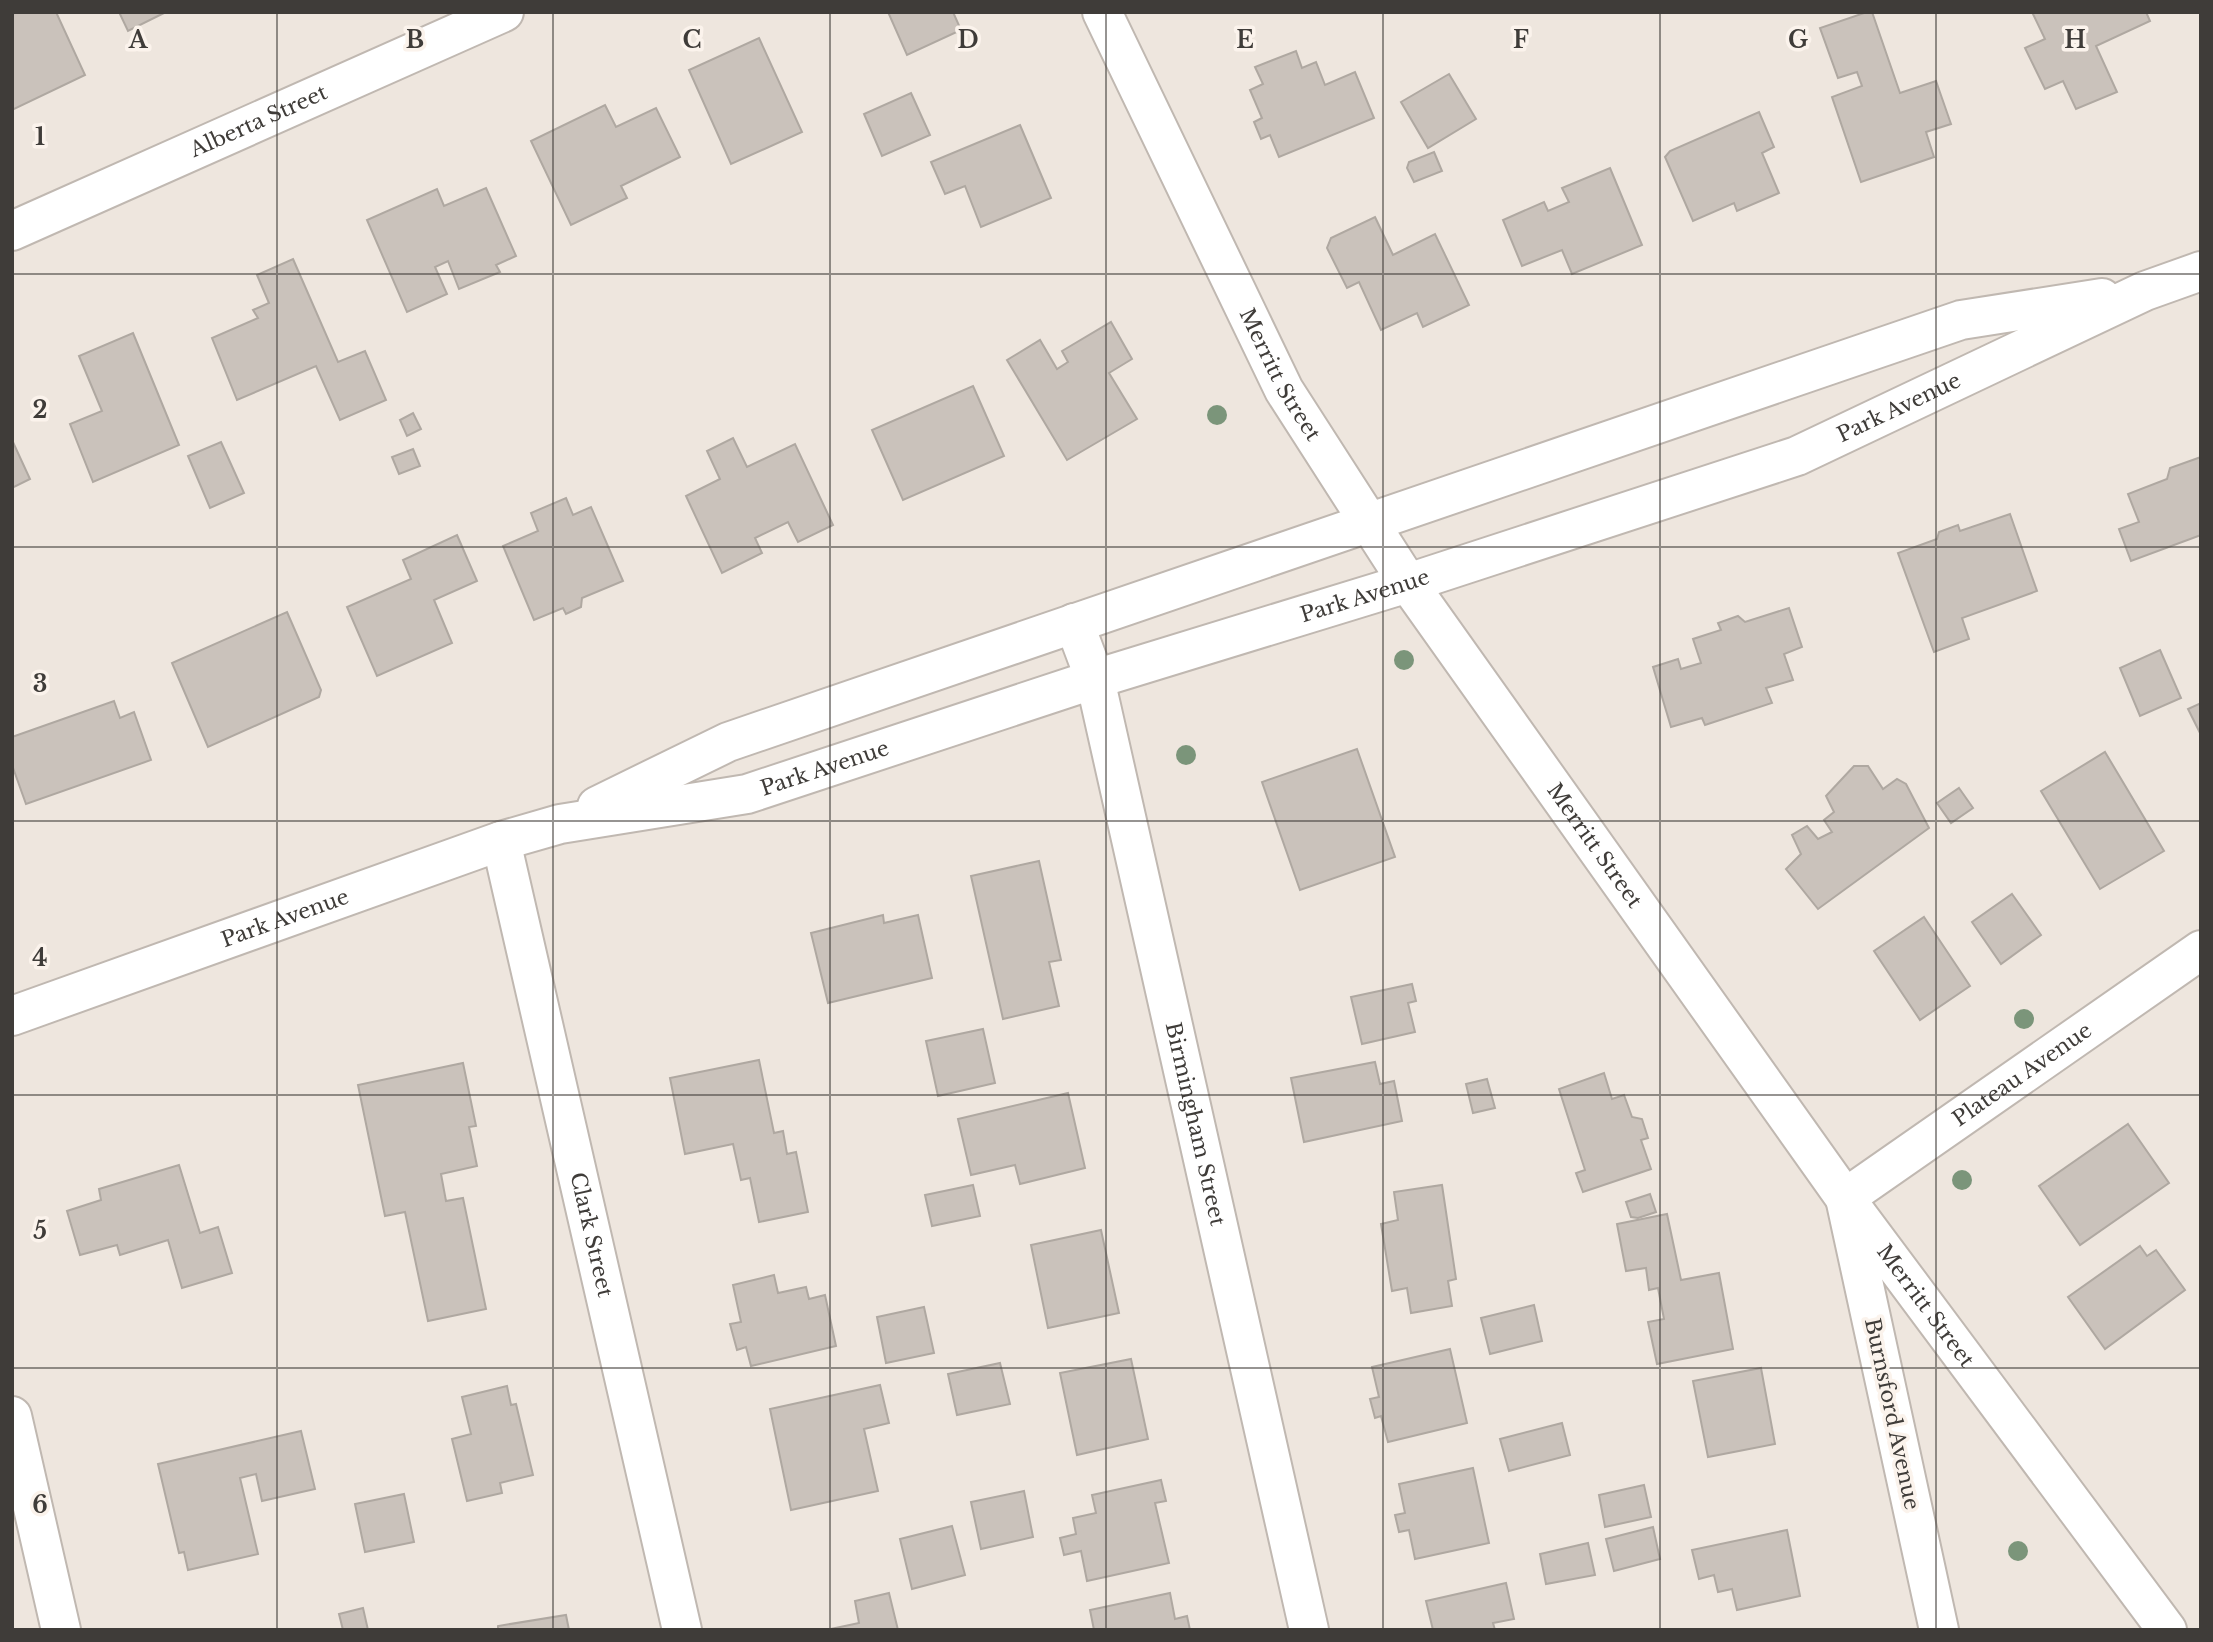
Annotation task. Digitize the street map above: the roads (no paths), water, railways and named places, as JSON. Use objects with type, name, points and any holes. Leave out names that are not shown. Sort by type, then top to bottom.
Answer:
[{"type":"street","name":"Alberta Street","points":[[12,231],[446,25],[505,12]]},
{"type":"street","name":"Merritt Street","points":[[1102,12],[1284,390],[1408,583],[1845,1198],[2167,1630]]},
{"type":"street","name":"Park Avenue","points":[[12,1016],[501,841],[561,824],[747,794],[1095,679],[1408,583],[1797,456],[2146,291],[2201,271]]},
{"type":"street","name":"Park Avenue","points":[[561,824],[728,742],[1961,320],[2146,291]]},
{"type":"street","name":"Birmingham Street","points":[[1074,623],[1095,679],[1309,1630]]},
{"type":"street","name":"Clark Street","points":[[501,841],[682,1630]]},
{"type":"street","name":"Plateau Avenue","points":[[1845,1198],[2201,950]]},
{"type":"street","name":"Burnsford Avenue","points":[[1845,1198],[1939,1630]]},
{"type":"street","points":[[12,1416],[61,1630]]}]
